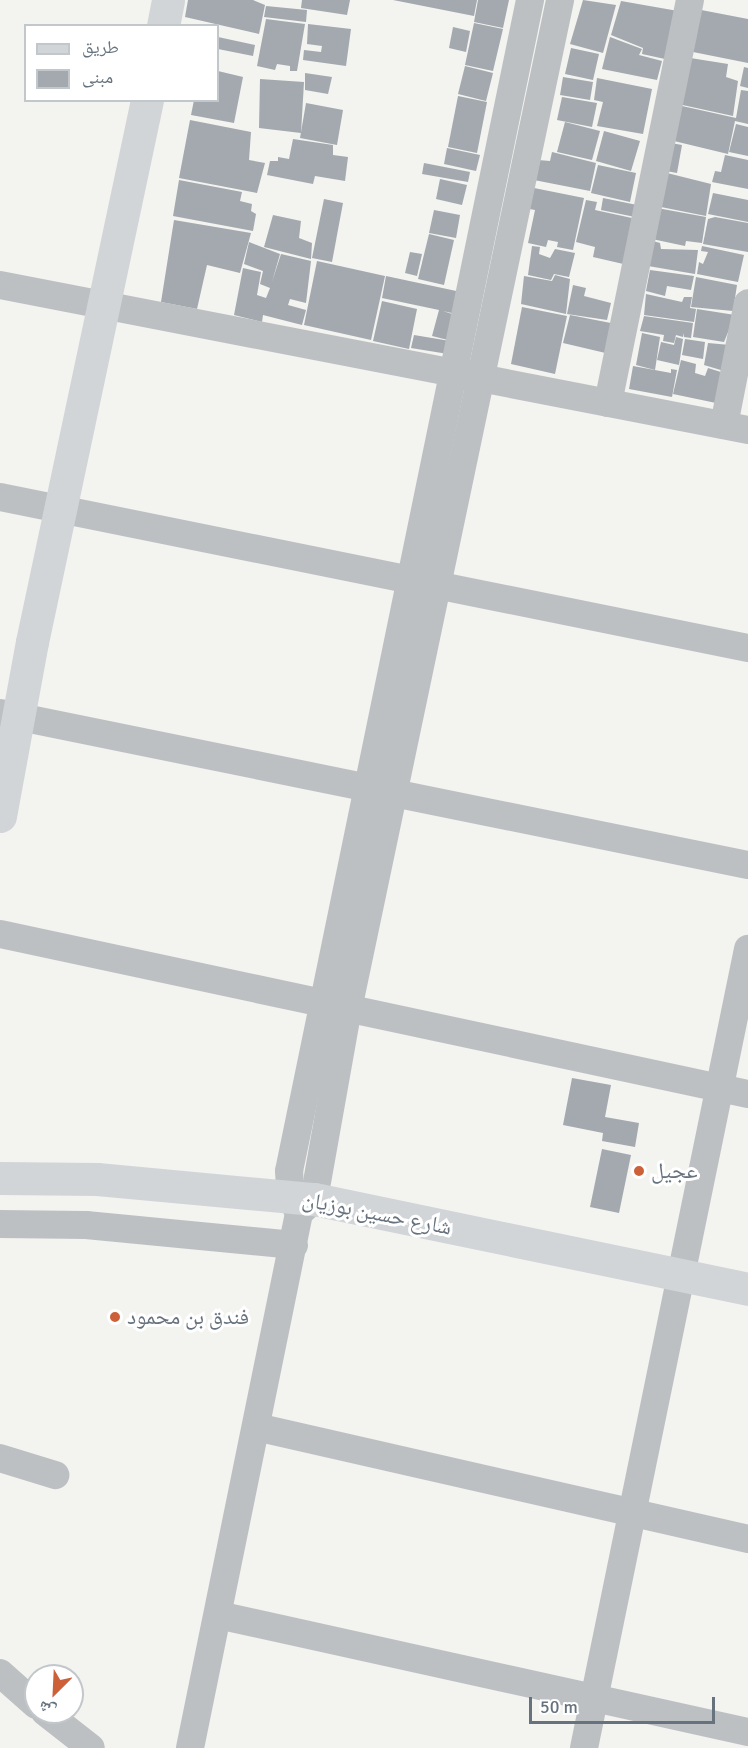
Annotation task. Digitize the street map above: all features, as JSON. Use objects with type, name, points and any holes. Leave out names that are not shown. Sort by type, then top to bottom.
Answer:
[{"type":"main road","points":[[163,24],[168,0]]},
{"type":"main road","points":[[0,816],[10,715],[62,509],[147,102]]},
{"type":"main road","name":"شارع حسين بوزيان","points":[[0,1178],[97,1179],[301,1202],[748,1289]]},
{"type":"street","points":[[382,790],[409,579],[530,0]]},
{"type":"street","points":[[190,1748],[294,1245],[301,1202],[289,1171],[335,1006],[382,790],[436,585],[560,0]]},
{"type":"street","points":[[608,403],[690,0]]},
{"type":"street","points":[[0,285],[736,427],[748,303]]},
{"type":"street","points":[[0,497],[748,648]]},
{"type":"street","points":[[10,715],[748,864]]},
{"type":"street","points":[[0,934],[748,1094]]},
{"type":"street","points":[[584,1748],[748,949]]},
{"type":"street","points":[[0,1224],[86,1225],[294,1245]]},
{"type":"street","points":[[256,1427],[748,1539]]},
{"type":"street","points":[[0,1458],[55,1475]]},
{"type":"street","points":[[218,1615],[594,1700],[748,1732]]},
{"type":"street","points":[[0,1673],[24,1694]]},
{"type":"street","points":[[60,1724],[91,1748]]},
{"type":"building","points":[[188,0],[253,0],[265,5],[259,34],[185,17]]},
{"type":"building","points":[[302,0],[350,0],[347,15],[301,8]]},
{"type":"building","points":[[393,0],[477,0],[474,16]]},
{"type":"building","points":[[478,0],[509,0],[503,28],[474,22]]},
{"type":"building","points":[[583,0],[616,5],[603,53],[570,44]]},
{"type":"building","points":[[621,1],[678,11],[665,59],[642,54],[643,48],[611,35]]},
{"type":"building","points":[[266,6],[307,10],[306,22],[264,17]]},
{"type":"building","points":[[696,9],[748,19],[748,63],[688,51]]},
{"type":"building","points":[[266,19],[305,24],[297,71],[290,71],[290,66],[277,64],[275,70],[257,66]]},
{"type":"building","points":[[474,23],[503,29],[493,71],[465,65]]},
{"type":"building","points":[[308,24],[351,29],[346,66],[303,60],[304,50],[321,52],[322,46],[307,44]]},
{"type":"building","points":[[453,27],[470,31],[466,52],[449,48]]},
{"type":"building","points":[[219,37],[255,45],[253,56],[219,49]]},
{"type":"building","points":[[610,37],[642,49],[639,55],[662,61],[657,80],[602,69]]},
{"type":"building","points":[[571,48],[599,54],[593,80],[565,74]]},
{"type":"building","points":[[684,57],[728,64],[726,77],[738,81],[733,116],[678,104]]},
{"type":"building","points":[[465,66],[493,73],[486,101],[458,94]]},
{"type":"building","points":[[744,67],[748,68],[748,88],[740,86]]},
{"type":"building","points":[[219,71],[243,77],[234,123],[191,115],[194,102],[219,102]]},
{"type":"building","points":[[305,73],[332,77],[328,94],[305,90]]},
{"type":"building","points":[[563,77],[593,82],[590,100],[560,95]]},
{"type":"building","points":[[597,78],[652,89],[643,134],[597,126],[603,102],[594,100]]},
{"type":"building","points":[[260,79],[304,82],[301,133],[259,128]]},
{"type":"building","points":[[741,90],[748,91],[748,124],[735,121],[728,154],[674,141],[682,106],[736,118]]},
{"type":"building","points":[[458,96],[487,102],[477,153],[448,147]]},
{"type":"building","points":[[562,97],[597,103],[592,127],[557,120]]},
{"type":"building","points":[[306,103],[343,110],[337,145],[300,138]]},
{"type":"building","points":[[190,120],[251,132],[249,160],[265,163],[257,193],[179,178]]},
{"type":"building","points":[[565,122],[600,131],[592,160],[557,152]]},
{"type":"building","points":[[736,124],[748,127],[748,156],[729,152]]},
{"type":"building","points":[[604,131],[640,141],[631,171],[596,161]]},
{"type":"building","points":[[293,139],[333,145],[333,155],[348,157],[345,181],[315,176],[313,184],[267,175],[270,161],[278,161],[278,157],[289,159]]},
{"type":"building","points":[[671,143],[682,145],[677,173],[666,171]]},
{"type":"building","points":[[447,148],[480,155],[476,171],[444,164]]},
{"type":"building","points":[[552,152],[596,163],[590,191],[534,180],[538,160],[550,161]]},
{"type":"building","points":[[725,155],[748,160],[748,189],[712,182],[715,171],[721,172]]},
{"type":"building","points":[[424,163],[470,172],[468,182],[422,174]]},
{"type":"building","points":[[598,165],[636,173],[630,202],[591,193]]},
{"type":"building","points":[[667,173],[711,184],[706,216],[661,207]]},
{"type":"building","points":[[440,179],[467,185],[462,205],[436,199]]},
{"type":"building","points":[[179,180],[242,192],[240,201],[252,204],[251,211],[256,214],[253,231],[173,216]]},
{"type":"building","points":[[529,187],[584,198],[573,250],[557,247],[558,242],[548,240],[546,247],[528,243],[535,210],[524,208]]},
{"type":"building","points":[[713,193],[748,200],[748,222],[708,214]]},
{"type":"building","points":[[603,198],[642,206],[640,218],[601,210]]},
{"type":"building","points":[[324,199],[343,203],[332,262],[312,258]]},
{"type":"building","points":[[586,200],[597,202],[595,210],[641,220],[632,266],[593,257],[595,247],[576,242]]},
{"type":"building","points":[[657,208],[706,217],[702,243],[686,241],[685,246],[652,239]]},
{"type":"building","points":[[434,210],[460,215],[456,238],[429,233]]},
{"type":"building","points":[[273,215],[301,221],[299,238],[312,243],[311,259],[264,247]]},
{"type":"building","points":[[715,217],[748,223],[748,252],[703,244],[708,219]]},
{"type":"building","points":[[174,220],[251,233],[240,273],[207,265],[197,309],[161,302]]},
{"type":"building","points":[[429,234],[454,240],[444,285],[418,279]]},
{"type":"building","points":[[653,241],[660,243],[661,249],[698,250],[695,274],[648,266]]},
{"type":"building","points":[[249,242],[280,254],[272,282],[281,254],[311,261],[306,303],[290,299],[288,305],[306,310],[302,325],[263,315],[262,322],[234,315],[243,268],[261,272],[257,295],[266,298],[270,288],[260,284],[263,271],[244,264]]},
{"type":"building","points":[[532,246],[540,247],[539,254],[550,258],[555,249],[575,253],[569,277],[554,274],[551,280],[528,275]]},
{"type":"building","points":[[702,246],[744,255],[738,282],[697,274],[699,262],[703,264],[708,252],[701,251]]},
{"type":"building","points":[[410,252],[422,254],[417,276],[405,273]]},
{"type":"building","points":[[317,261],[385,276],[371,340],[304,325]]},
{"type":"building","points":[[650,270],[694,276],[691,290],[667,286],[665,296],[646,291]]},
{"type":"building","points":[[555,275],[570,279],[566,314],[521,304],[524,276],[552,281]]},
{"type":"building","points":[[386,276],[461,292],[456,314],[443,311],[455,315],[448,340],[432,336],[439,310],[382,298]]},
{"type":"building","points":[[696,277],[737,285],[733,311],[691,307]]},
{"type":"building","points":[[573,285],[586,288],[584,296],[611,303],[607,320],[567,314]]},
{"type":"building","points":[[646,294],[682,302],[684,297],[692,297],[690,308],[696,309],[694,322],[644,315]]},
{"type":"building","points":[[382,301],[417,309],[409,349],[373,341]]},
{"type":"building","points":[[522,307],[567,316],[555,374],[511,364]]},
{"type":"building","points":[[697,309],[735,315],[724,342],[693,337]]},
{"type":"building","points":[[570,315],[621,325],[614,355],[563,343]]},
{"type":"building","points":[[644,316],[693,323],[691,338],[684,337],[684,333],[683,337],[676,335],[674,343],[663,341],[664,335],[640,331]]},
{"type":"building","points":[[642,333],[660,337],[655,370],[636,365]]},
{"type":"building","points":[[414,335],[450,341],[448,354],[411,348]]},
{"type":"building","points":[[676,337],[683,339],[679,365],[657,360],[661,342],[674,345]]},
{"type":"building","points":[[685,339],[705,342],[703,359],[682,355]]},
{"type":"building","points":[[708,343],[730,345],[724,371],[704,365]]},
{"type":"building","points":[[681,360],[696,364],[695,373],[705,376],[708,368],[724,373],[716,403],[673,394]]},
{"type":"building","points":[[633,366],[671,373],[671,369],[677,370],[672,397],[629,389]]},
{"type":"building","points":[[572,1078],[611,1085],[605,1117],[639,1123],[635,1147],[602,1141],[603,1133],[563,1125]]},
{"type":"building","points":[[602,1149],[631,1155],[619,1213],[590,1207]]},
{"type":"place","name":"عجيل","points":[[639,1171]]},
{"type":"place","name":"فندق بن محمود","points":[[115,1317]]}]
